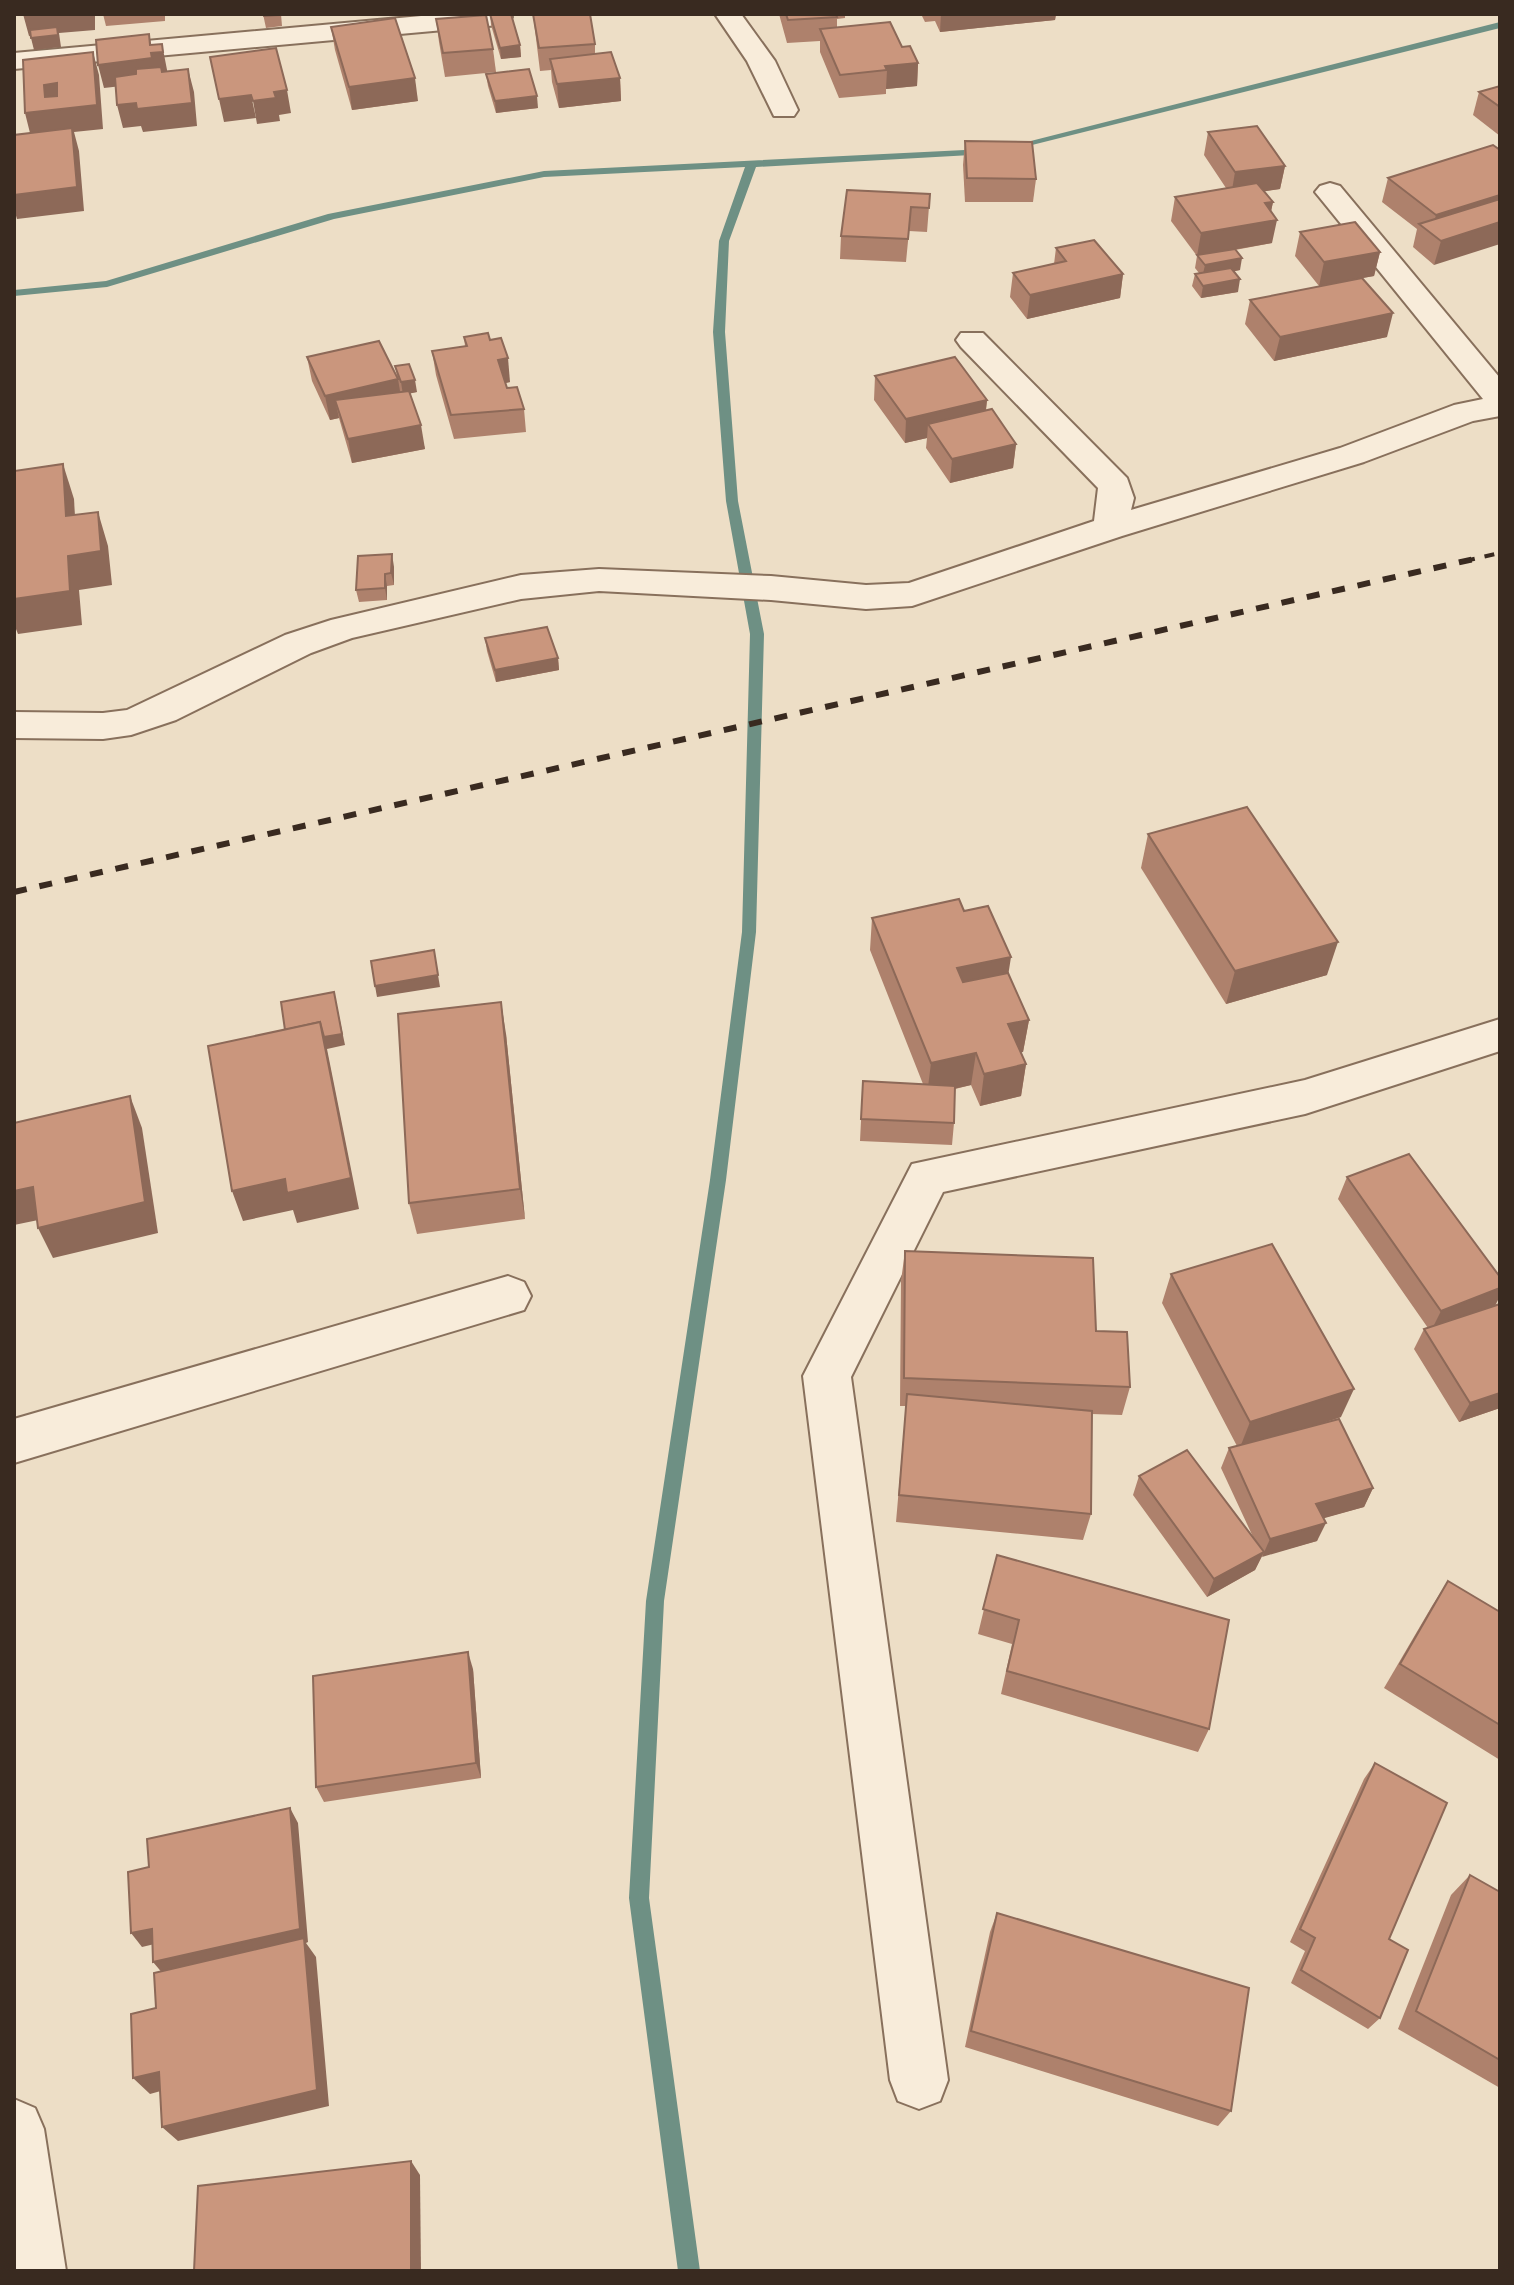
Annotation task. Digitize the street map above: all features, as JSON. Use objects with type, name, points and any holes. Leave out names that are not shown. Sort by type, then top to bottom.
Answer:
[{"type":"street","points":[[728,14],[761,61],[784,110]]},
{"type":"street","points":[[14,61],[499,17]]},
{"type":"street","points":[[1330,192],[1500,399]]},
{"type":"street","points":[[972,340],[1115,485],[1117,498],[1110,528]]},
{"type":"street","points":[[14,725],[103,726],[131,722],[163,711],[298,644],[344,628],[521,587],[599,580],[771,588],[866,597],[912,594],[1110,528],[1352,455],[1466,412],[1500,406]]},
{"type":"street","points":[[919,2080],[827,1376],[928,1177],[1305,1097],[1500,1035]]},
{"type":"street","points":[[14,1441],[508,1296]]},
{"type":"street","points":[[14,2129],[35,2271]]},
{"type":"building","points":[[490,14],[511,14],[520,45],[500,48]]},
{"type":"building","points":[[533,14],[590,14],[595,44],[539,48]]},
{"type":"building","points":[[786,14],[836,14],[837,17],[788,20]]},
{"type":"building","points":[[486,15],[493,49],[443,53],[436,19]]},
{"type":"building","points":[[395,18],[415,78],[349,87],[331,27]]},
{"type":"building","points":[[890,22],[902,47],[910,46],[918,63],[840,75],[820,29]]},
{"type":"building","points":[[57,27],[58,35],[31,38],[30,30]]},
{"type":"building","points":[[149,34],[150,45],[162,44],[163,52],[151,53],[152,58],[98,65],[96,40]]},
{"type":"building","points":[[276,48],[287,90],[274,92],[276,98],[253,101],[251,95],[219,99],[210,57]]},
{"type":"building","points":[[93,52],[97,105],[25,113],[23,60]],"holes":[[[57,83],[57,96],[45,97],[44,85]]]},
{"type":"building","points":[[611,52],[620,78],[557,84],[550,59]]},
{"type":"building","points":[[161,67],[162,72],[188,69],[192,103],[137,109],[136,103],[117,105],[115,77],[136,74],[136,69]]},
{"type":"building","points":[[529,69],[537,96],[495,101],[486,74]]},
{"type":"building","points":[[1500,86],[1500,107],[1479,92]]},
{"type":"building","points":[[1257,126],[1285,166],[1235,172],[1208,132]]},
{"type":"building","points":[[72,128],[77,187],[14,195],[14,135]]},
{"type":"building","points":[[965,141],[1032,142],[1036,179],[967,178]]},
{"type":"building","points":[[1493,145],[1500,150],[1500,195],[1436,215],[1388,178]]},
{"type":"building","points":[[1257,183],[1273,202],[1265,203],[1277,220],[1201,233],[1175,197]]},
{"type":"building","points":[[847,190],[930,194],[929,208],[911,207],[908,239],[841,236]]},
{"type":"building","points":[[1500,199],[1500,222],[1441,241],[1419,224]]},
{"type":"building","points":[[1355,222],[1380,252],[1324,262],[1300,232]]},
{"type":"building","points":[[1094,240],[1123,274],[1030,295],[1013,273],[1066,261],[1056,248]]},
{"type":"building","points":[[1235,249],[1242,258],[1205,265],[1197,255]]},
{"type":"building","points":[[1231,268],[1240,279],[1203,286],[1195,274]]},
{"type":"building","points":[[1362,278],[1393,313],[1280,337],[1250,300]]},
{"type":"building","points":[[488,333],[490,340],[501,338],[508,358],[498,360],[507,388],[517,387],[524,409],[451,415],[432,351],[467,346],[464,337]]},
{"type":"building","points":[[379,341],[398,379],[325,396],[307,357]]},
{"type":"building","points":[[955,357],[987,400],[906,419],[875,376]]},
{"type":"building","points":[[409,364],[415,380],[401,382],[395,366]]},
{"type":"building","points":[[409,391],[421,425],[348,439],[335,400]]},
{"type":"building","points":[[992,409],[1016,444],[952,459],[928,424]]},
{"type":"building","points":[[63,464],[66,516],[98,512],[101,551],[68,556],[70,591],[14,599],[14,471]]},
{"type":"building","points":[[392,554],[391,573],[385,574],[385,588],[356,590],[358,556]]},
{"type":"building","points":[[547,627],[558,658],[495,670],[485,638]]},
{"type":"building","points":[[1247,807],[1338,942],[1235,971],[1148,834]]},
{"type":"building","points":[[959,899],[964,911],[988,906],[1011,957],[957,968],[963,982],[1008,973],[1029,1020],[1008,1024],[1026,1064],[984,1074],[976,1053],[931,1063],[872,918]]},
{"type":"building","points":[[434,950],[438,975],[375,986],[371,961]]},
{"type":"building","points":[[334,992],[342,1034],[324,1037],[320,1022],[285,1030],[281,1002]]},
{"type":"building","points":[[501,1002],[520,1189],[409,1203],[398,1014]]},
{"type":"building","points":[[320,1022],[351,1178],[287,1193],[285,1179],[232,1191],[208,1046]]},
{"type":"building","points":[[863,1081],[955,1086],[954,1123],[861,1119]]},
{"type":"building","points":[[130,1096],[145,1202],[38,1228],[33,1187],[14,1191],[14,1123]]},
{"type":"building","points":[[1409,1154],[1500,1277],[1500,1288],[1441,1311],[1347,1177]]},
{"type":"building","points":[[1272,1244],[1354,1389],[1250,1422],[1171,1274]]},
{"type":"building","points":[[905,1251],[1093,1258],[1096,1331],[1127,1332],[1130,1387],[904,1378]]},
{"type":"building","points":[[1500,1304],[1500,1393],[1470,1403],[1424,1329]]},
{"type":"building","points":[[907,1394],[1092,1411],[1091,1514],[899,1495]]},
{"type":"building","points":[[1339,1419],[1373,1488],[1316,1504],[1326,1523],[1270,1539],[1229,1448]]},
{"type":"building","points":[[1187,1450],[1264,1552],[1214,1579],[1139,1476]]},
{"type":"building","points":[[997,1555],[1229,1620],[1209,1729],[1007,1671],[1019,1620],[983,1609]]},
{"type":"building","points":[[1448,1581],[1500,1612],[1500,1725],[1400,1664]]},
{"type":"building","points":[[468,1652],[476,1763],[316,1787],[313,1676]]},
{"type":"building","points":[[1375,1763],[1447,1803],[1389,1939],[1408,1950],[1380,2018],[1301,1970],[1315,1938],[1300,1929]]},
{"type":"building","points":[[290,1808],[300,1929],[153,1962],[152,1929],[131,1933],[128,1872],[149,1867],[147,1839]]},
{"type":"building","points":[[1470,1875],[1500,1892],[1500,2060],[1416,2011]]},
{"type":"building","points":[[997,1913],[1249,1988],[1231,2111],[971,2031]]},
{"type":"building","points":[[304,1938],[317,2090],[162,2127],[159,2072],[133,2078],[131,2014],[156,2008],[154,1973]]},
{"type":"building","points":[[411,2161],[411,2271],[194,2271],[198,2186]]},
{"type":"waterway","points":[[1012,147],[1500,25]]},
{"type":"waterway","points":[[752,164],[985,152]]},
{"type":"waterway","points":[[14,293],[107,284],[332,216],[544,174],[752,164]]},
{"type":"waterway","points":[[689,2271],[639,1898],[655,1601],[718,1180],[749,932],[757,634],[732,501],[719,332],[724,241],[752,164]]},
{"type":"railway","points":[[1465,561],[1500,553]]},
{"type":"railway","points":[[14,892],[1474,559]]}]
